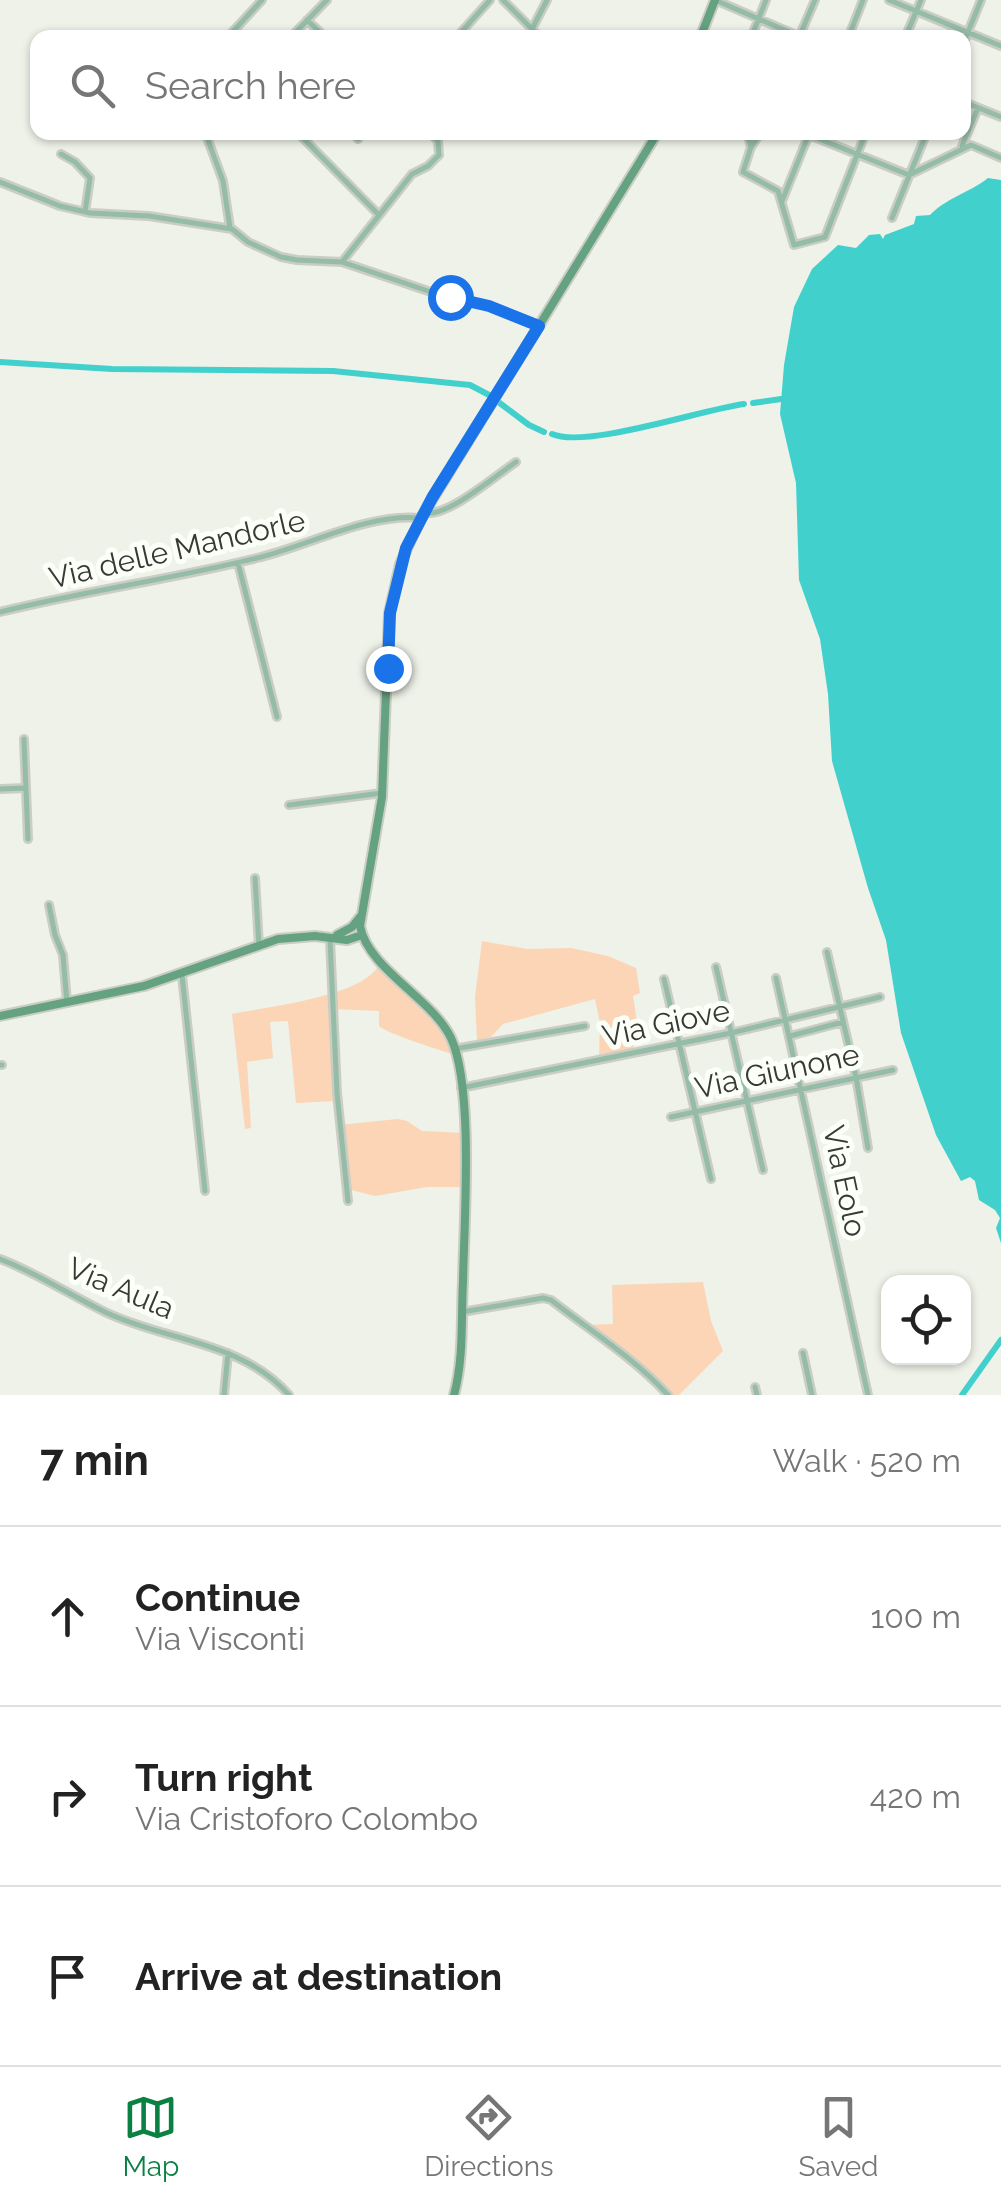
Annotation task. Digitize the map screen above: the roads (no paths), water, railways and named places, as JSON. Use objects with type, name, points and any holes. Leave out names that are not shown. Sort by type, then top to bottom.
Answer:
[{"type":"main road","points":[[703,30],[715,0]]},
{"type":"main road","points":[[454,1395],[462,1312],[464,1129],[454,1049],[444,1026],[375,955],[362,935],[360,917],[382,793],[390,613],[400,564],[422,516],[654,140]]},
{"type":"main road","points":[[346,937],[360,917]]},
{"type":"main road","points":[[0,1016],[182,976],[259,946],[297,936],[362,935]]},
{"type":"main road","points":[[346,937],[375,955]]},
{"type":"street","points":[[234,30],[262,0]]},
{"type":"street","points":[[298,30],[328,0]]},
{"type":"street","points":[[463,30],[490,0]]},
{"type":"street","points":[[504,0],[532,29],[546,0]]},
{"type":"street","points":[[715,0],[783,30]]},
{"type":"street","points":[[754,30],[766,0]]},
{"type":"street","points":[[804,30],[815,0]]},
{"type":"street","points":[[851,30],[863,0]]},
{"type":"street","points":[[889,0],[963,30]]},
{"type":"street","points":[[908,30],[920,0]]},
{"type":"street","points":[[969,30],[981,0]]},
{"type":"street","points":[[307,20],[318,30]]},
{"type":"street","points":[[971,33],[1001,46]]},
{"type":"street","points":[[971,105],[1001,117]]},
{"type":"street","points":[[971,126],[978,108]]},
{"type":"street","points":[[208,140],[223,181],[230,228]]},
{"type":"street","points":[[305,140],[378,214]]},
{"type":"street","points":[[342,262],[412,174],[440,155],[437,140]]},
{"type":"street","points":[[750,140],[751,147]]},
{"type":"street","points":[[756,140],[743,172],[778,191],[794,245],[824,237],[863,140]]},
{"type":"street","points":[[782,201],[804,140]]},
{"type":"street","points":[[823,140],[909,175],[971,145],[1001,158]]},
{"type":"street","points":[[892,218],[924,140]]},
{"type":"street","points":[[962,149],[966,140]]},
{"type":"street","points":[[60,154],[75,162],[90,178],[86,212]]},
{"type":"street","points":[[0,182],[86,212],[230,228],[248,242],[282,256],[342,262],[489,306],[539,326]]},
{"type":"street","name":"Via delle Mandorle","points":[[0,612],[295,548],[389,516],[433,514],[452,506],[516,462]]},
{"type":"street","points":[[238,562],[277,717]]},
{"type":"street","points":[[24,739],[28,839]]},
{"type":"street","points":[[0,789],[26,788]]},
{"type":"street","points":[[289,806],[382,793]]},
{"type":"street","points":[[255,878],[259,946]]},
{"type":"street","points":[[50,905],[63,954],[67,1003]]},
{"type":"street","points":[[332,937],[337,1093],[348,1201]]},
{"type":"street","points":[[827,952],[868,1148]]},
{"type":"street","points":[[716,967],[764,1170]]},
{"type":"street","points":[[182,976],[205,1191]]},
{"type":"street","name":"Via Eolo","points":[[776,978],[868,1395]]},
{"type":"street","points":[[664,979],[711,1179]]},
{"type":"street","name":"Via Giove","points":[[461,1088],[731,1033],[880,997]]},
{"type":"street","points":[[790,1036],[843,1022]]},
{"type":"street","points":[[454,1049],[585,1026]]},
{"type":"street","name":"Via Giunone","points":[[671,1117],[894,1070]]},
{"type":"street","name":"Via Aula","points":[[0,1259],[107,1314],[228,1354],[263,1373],[289,1395]]},
{"type":"street","points":[[462,1312],[543,1298],[551,1300],[642,1367],[668,1395]]},
{"type":"street","points":[[804,1353],[812,1395]]},
{"type":"street","points":[[224,1395],[228,1354]]},
{"type":"water","points":[[988,178],[1001,180],[1001,1243],[996,1228],[1000,1218],[979,1200],[975,1181],[970,1177],[961,1181],[936,1135],[901,1033],[886,940],[832,761],[820,639],[799,580],[796,483],[780,414],[794,307],[812,269],[838,245],[856,248],[869,235],[880,234],[883,239],[914,224],[916,216],[930,215]]},
{"type":"waterway","points":[[0,362],[112,369],[333,371],[470,385],[491,396]]},
{"type":"waterway","points":[[753,403],[781,399]]},
{"type":"waterway","points":[[497,401],[544,432]]},
{"type":"waterway","points":[[552,434],[568,437],[616,433],[744,404]]},
{"type":"waterway","points":[[962,1395],[1001,1340]]}]
